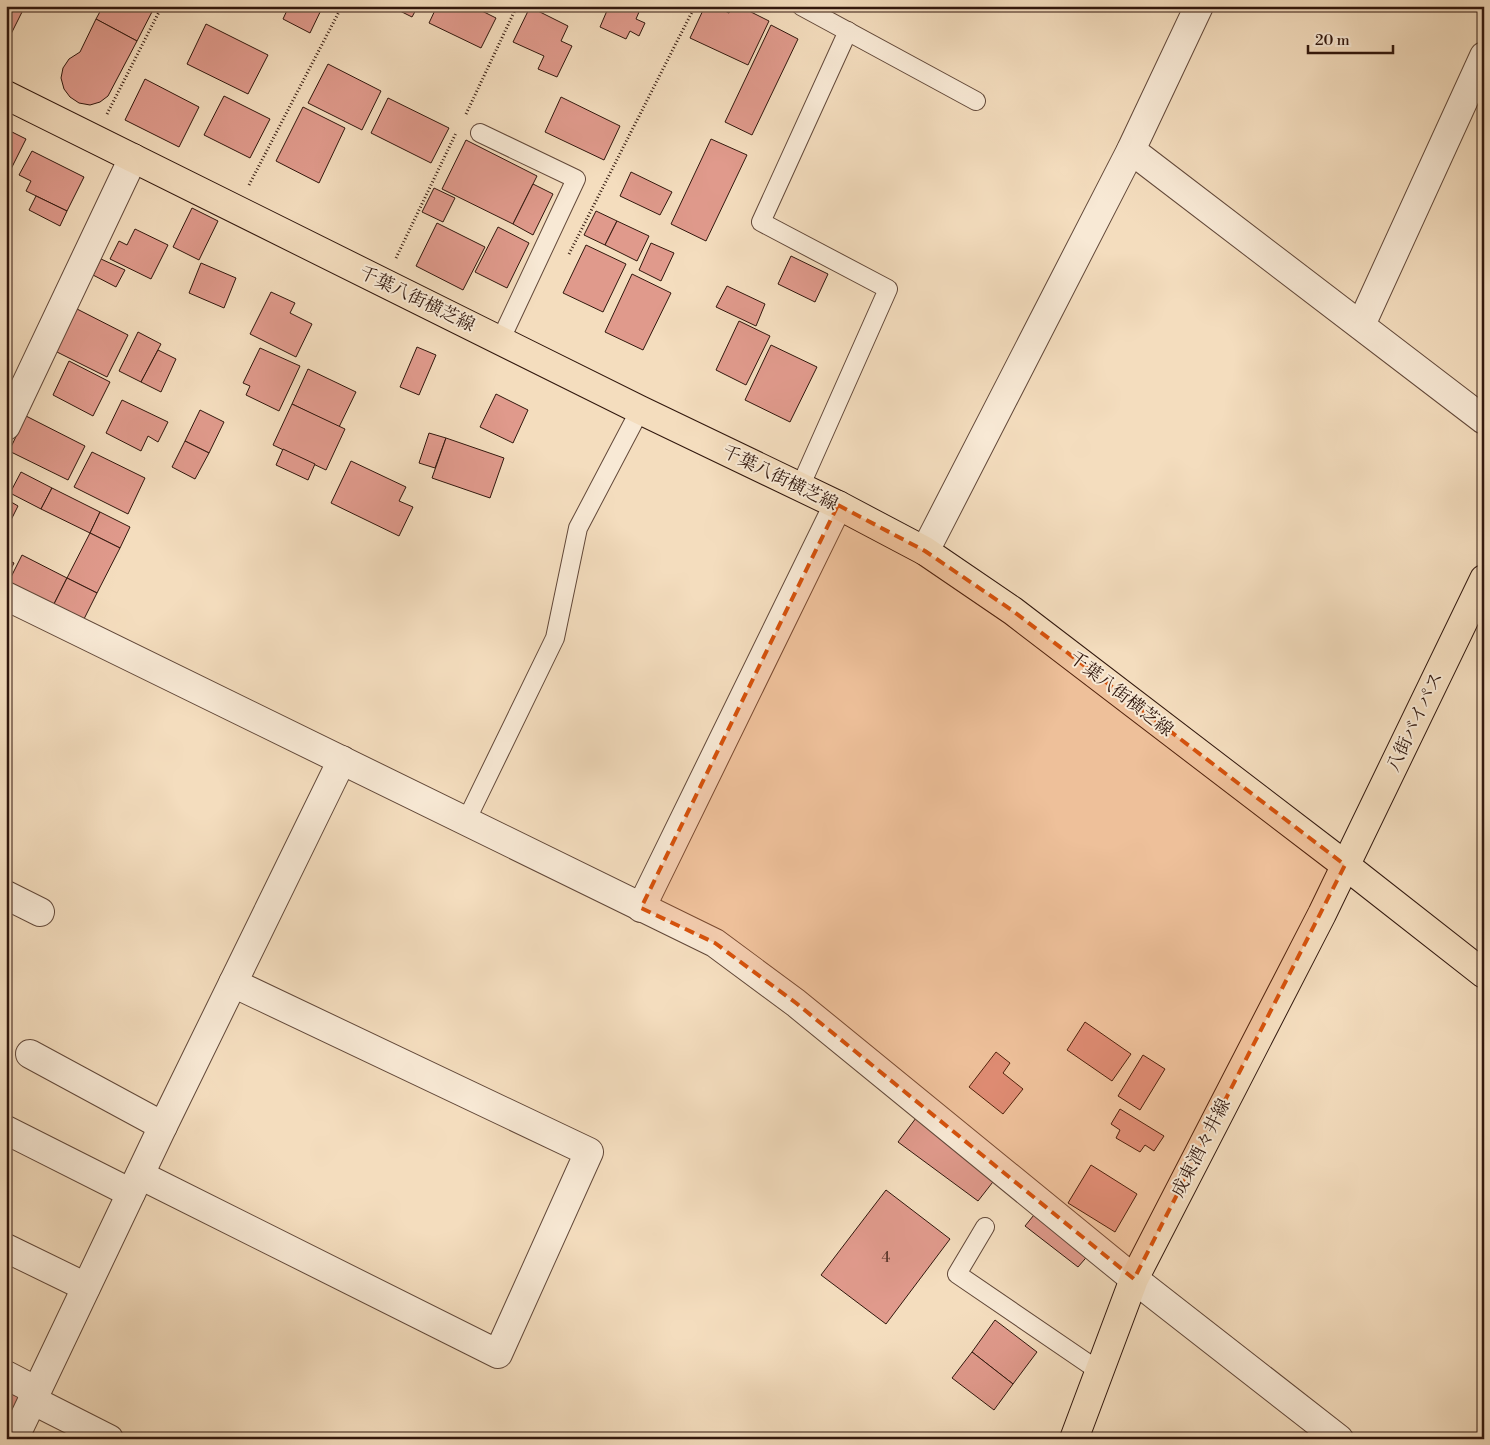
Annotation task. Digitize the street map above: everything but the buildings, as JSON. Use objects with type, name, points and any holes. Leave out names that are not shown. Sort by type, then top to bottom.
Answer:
[{"type":"main road","name":"千葉八街横芝線","points":[[6,95],[500,341],[800,487],[925,551],[1013,611],[1484,974]]},
{"type":"main road","name":"八街バイパス","points":[[1345,865],[1368,822],[1484,579]]},
{"type":"main road","name":"成東酒々井線","points":[[1074,1439],[1134,1278],[1322,914],[1345,865]]},
{"type":"street","points":[[925,551],[1131,150],[1199,6]]},
{"type":"street","points":[[1361,325],[1484,56]]},
{"type":"street","points":[[1131,150],[1484,420]]},
{"type":"street","points":[[6,426],[132,158]]},
{"type":"street","points":[[641,908],[838,506]]},
{"type":"street","points":[[6,596],[714,944],[796,1003],[1134,1278],[1339,1439]]},
{"type":"street","points":[[14,1439],[163,1126],[342,760]]},
{"type":"street","points":[[6,895],[40,912]]},
{"type":"street","points":[[6,1130],[135,1184],[498,1354],[589,1152],[233,983]]},
{"type":"street","points":[[30,1054],[163,1126]]},
{"type":"street","points":[[6,1248],[86,1287]]},
{"type":"street","points":[[6,1375],[35,1395],[109,1439]]},
{"type":"lane","points":[[800,6],[976,101]]},
{"type":"lane","points":[[800,487],[888,289],[761,222],[848,31]]},
{"type":"lane","points":[[480,134],[576,179],[500,341]]},
{"type":"lane","points":[[466,821],[555,638],[578,528],[640,410]]},
{"type":"lane","points":[[985,1227],[957,1274],[1099,1371]]},
{"type":"path","points":[[95,139],[162,6]]},
{"type":"path","points":[[236,210],[342,6]]},
{"type":"path","points":[[461,122],[517,6]]},
{"type":"path","points":[[565,262],[695,6]]},
{"type":"path","points":[[384,283],[457,131]]},
{"type":"highlighted area","points":[[838,505],[925,551],[1013,611],[1345,865],[1134,1279],[796,1003],[715,943],[641,908]]}]
